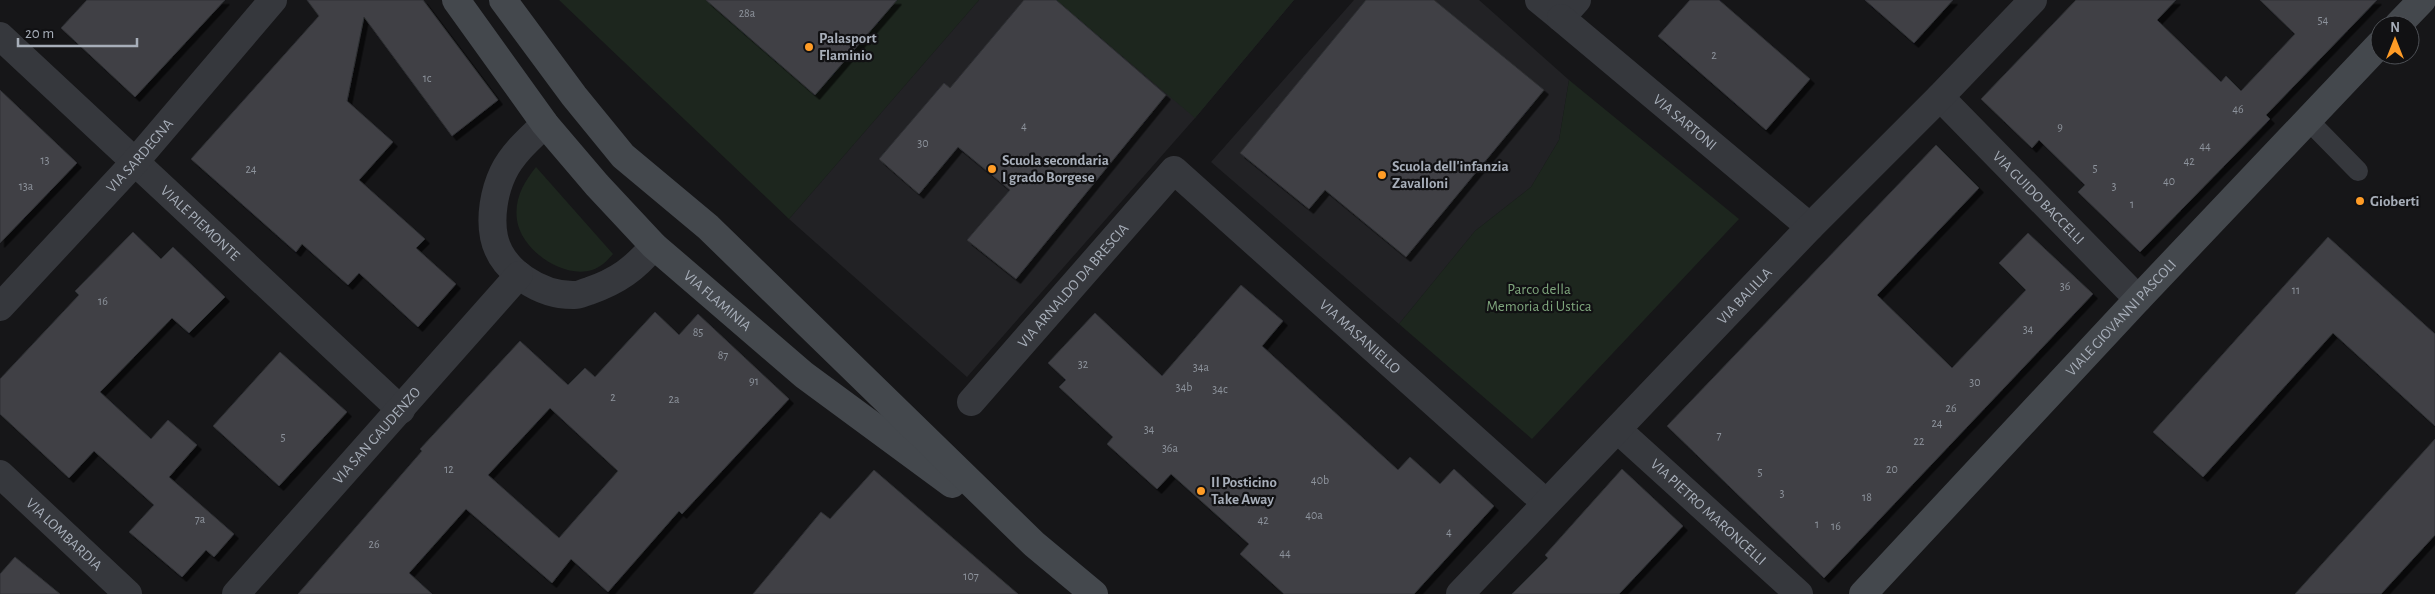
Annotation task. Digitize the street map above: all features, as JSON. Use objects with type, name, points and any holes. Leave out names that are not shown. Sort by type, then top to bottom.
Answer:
[{"type":"street","name":"VIA SARDEGNA","points":[[0,307],[134,163],[273,0]]},
{"type":"street","name":"VIA FLAMINIA","points":[[456,0],[544,124],[654,246],[804,376],[1034,544],[1094,594]]},
{"type":"street","name":"VIA FLAMINIA","points":[[503,0],[574,96],[623,156],[708,227],[1034,544]]},
{"type":"street","points":[[1539,0],[1569,9]]},
{"type":"street","name":"VIA BALILLA","points":[[1460,594],[1810,227],[1940,97],[2033,0]]},
{"type":"street","points":[[2408,15],[2422,0]]},
{"type":"street","name":"VIA SARTONI","points":[[1569,9],[1810,227]]},
{"type":"street","name":"VIALE PIEMONTE","points":[[0,36],[400,410]]},
{"type":"street","name":"VIALE GIOVANNI PASCOLI","points":[[1863,594],[2138,299],[2370,55]]},
{"type":"street","name":"VIA GUIDO BACCELLI","points":[[1940,97],[2138,299]]},
{"type":"street","points":[[544,124],[524,144],[503,173],[494,203],[492,222],[494,239],[504,258],[519,275],[541,290],[575,295],[612,283],[639,264],[654,246]]},
{"type":"street","name":"VIA ARNALDO DA BRESCIA","points":[[971,402],[1174,170]]},
{"type":"street","name":"VIA MASANIELLO","points":[[1174,170],[1546,503]]},
{"type":"street","name":"VIA SAN GAUDENZO","points":[[236,594],[519,275]]},
{"type":"street","name":"VIA PIETRO MARONCELLI","points":[[1618,430],[1800,594]]},
{"type":"street","name":"VIA LOMBARDIA","points":[[0,474],[128,594]]},
{"type":"lane","points":[[2308,120],[2358,171]]},
{"type":"shaded area","name":"Scuola secondaria I grado Borgese","points":[[979,0],[1294,0],[1195,118],[967,377],[789,219]]},
{"type":"shaded area","name":"Scuola dell'infanzia Zavalloni","points":[[1354,0],[1479,0],[1569,80],[1559,140],[1531,187],[1475,231],[1399,324],[1211,162]]},
{"type":"green space","points":[[559,0],[979,0],[789,219]]},
{"type":"green space","points":[[1056,0],[1294,0],[1195,118]]},
{"type":"green space","name":"Parco della Memoria di Ustica","points":[[1569,80],[1739,219],[1532,439],[1399,324],[1475,231],[1531,187],[1559,140]]},
{"type":"green space","points":[[536,167],[613,254],[607,261],[592,270],[581,272],[569,270],[545,260],[526,242],[520,231],[516,212],[521,191]]},
{"type":"building","points":[[87,0],[225,0],[135,97],[61,28]]},
{"type":"building","points":[[307,0],[423,0],[498,100],[452,136],[364,17],[347,101],[393,142],[359,180],[425,239],[416,248],[456,284],[418,327],[359,273],[348,285],[302,244],[296,252],[191,159],[319,16]]},
{"type":"building","name":"Palasport Flaminio","points":[[706,0],[897,0],[815,95]]},
{"type":"building","points":[[1024,0],[1056,0],[1166,95],[1016,279],[967,240],[1010,190],[958,147],[919,194],[879,159],[944,83],[950,88]]},
{"type":"building","name":"Scuola dell'infanzia Zavalloni","points":[[1366,0],[1434,0],[1544,90],[1406,257],[1325,190],[1309,209],[1240,153]]},
{"type":"building","points":[[1690,0],[1719,0],[1810,79],[1766,130],[1658,36]]},
{"type":"building","points":[[1865,0],[1953,0],[1914,43]]},
{"type":"building","points":[[2076,0],[2176,0],[2157,20],[2221,82],[2226,76],[2241,91],[2295,34],[2260,0],[2377,0],[2266,115],[2270,119],[2140,252],[2078,192],[2085,185],[2039,140],[2032,148],[1981,99]]},
{"type":"building","points":[[0,90],[77,163],[0,243]]},
{"type":"building","points":[[1936,145],[1979,188],[1877,295],[1952,368],[2026,290],[1999,263],[2028,233],[2093,294],[1824,578],[1667,426]]},
{"type":"building","points":[[133,232],[161,259],[173,247],[225,297],[189,333],[172,318],[100,392],[151,439],[168,420],[197,445],[169,477],[234,534],[214,557],[206,550],[182,577],[129,532],[154,505],[94,451],[69,478],[0,414],[0,379],[79,295],[75,291]]},
{"type":"building","points":[[2328,237],[2435,334],[2435,426],[2333,333],[2203,477],[2153,432]]},
{"type":"building","points":[[1241,285],[1283,321],[1262,346],[1398,470],[1410,457],[1440,484],[1454,469],[1494,506],[1414,594],[1284,594],[1240,554],[1249,544],[1171,474],[1157,489],[1107,444],[1113,437],[1059,387],[1066,380],[1048,363],[1095,313],[1162,376]]},
{"type":"building","points":[[655,312],[679,335],[698,314],[789,399],[682,514],[679,511],[608,592],[571,559],[552,583],[466,509],[409,573],[432,594],[298,594],[422,451],[420,449],[520,341],[568,385],[585,368],[595,377]],"holes":[[[550,408],[618,471],[559,538],[488,475]]]},
{"type":"building","points":[[280,352],[347,412],[279,486],[213,426]]},
{"type":"building","points":[[2435,439],[2435,535],[2381,594],[2295,594]]},
{"type":"building","points":[[1622,469],[1683,526],[1619,594],[1512,594],[1548,558],[1545,555]]},
{"type":"building","points":[[874,470],[1018,594],[753,594],[821,512],[830,519]]},
{"type":"building","points":[[15,557],[60,594],[0,594],[0,574]]},
{"type":"place","name":"Palasport Flaminio","points":[[809,47]]},
{"type":"place","name":"Scuola secondaria I grado Borgese","points":[[992,169]]},
{"type":"place","name":"Scuola dell'infanzia Zavalloni","points":[[1382,175]]},
{"type":"place","name":"Gioberti","points":[[2360,201]]},
{"type":"place","name":"Il Posticino Take Away","points":[[1201,491]]}]
